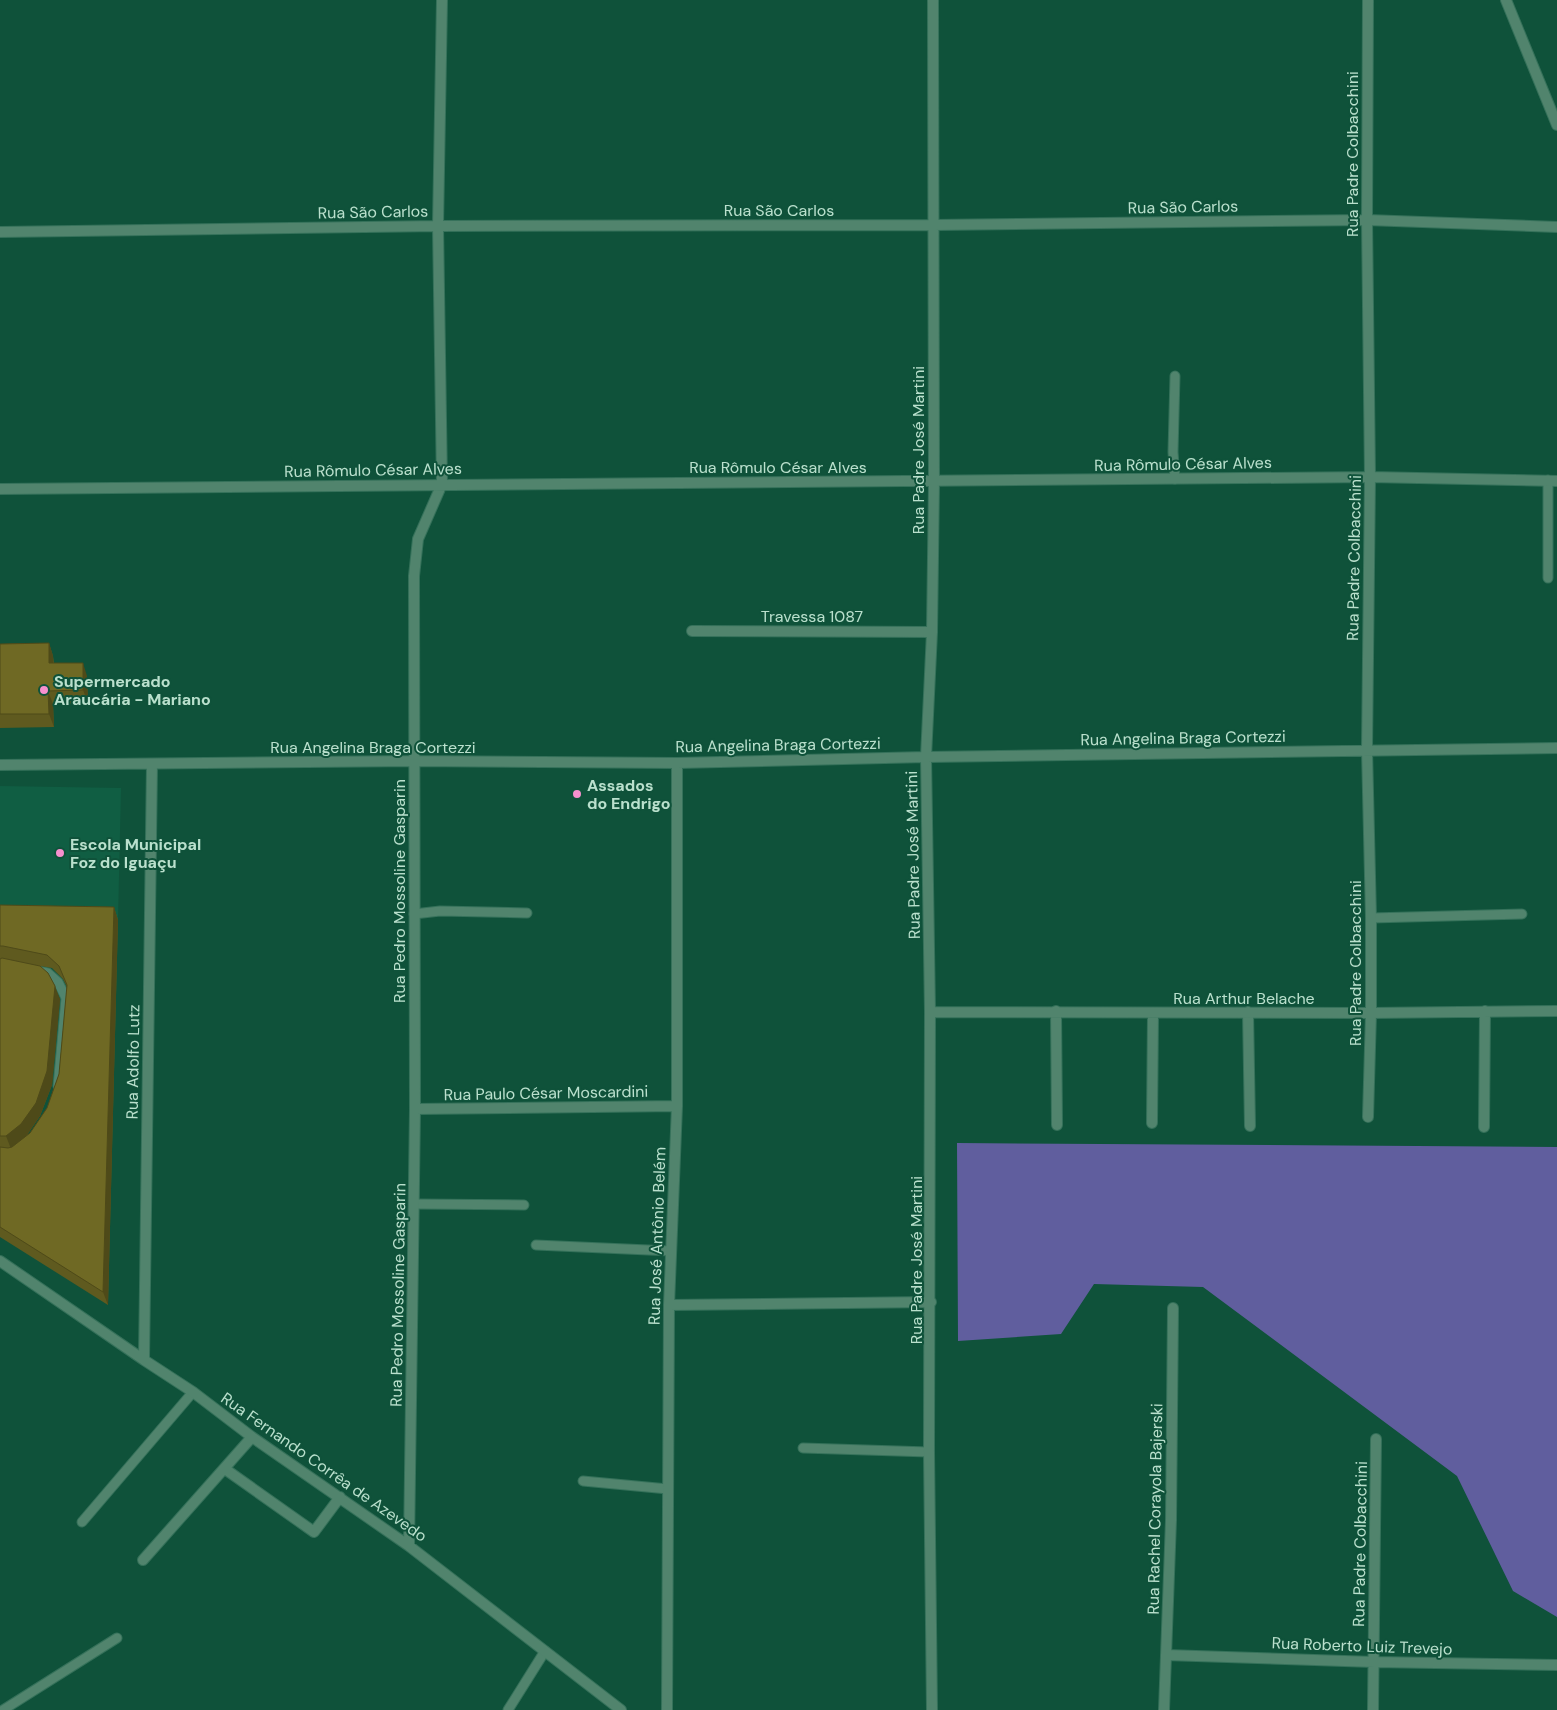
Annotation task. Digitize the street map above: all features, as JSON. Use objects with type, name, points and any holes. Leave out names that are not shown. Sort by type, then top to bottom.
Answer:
[{"type":"street","name":"Rua Pedro Mossoline Gasparin","points":[[409,1546],[415,1110],[415,567],[418,539],[442,484],[438,226],[442,0]]},
{"type":"street","name":"Rua Padre José Martini","points":[[932,1710],[929,1452],[931,1302],[930,1012],[926,757],[932,632],[934,482],[933,0]]},
{"type":"street","name":"Rua Padre Colbacchini","points":[[1368,0],[1367,220],[1370,477],[1367,750],[1371,918],[1368,1117]]},
{"type":"street","points":[[1506,0],[1557,125]]},
{"type":"street","name":"Rua São Carlos","points":[[0,232],[438,226],[933,225],[1367,220],[1557,227]]},
{"type":"street","name":"Rua Rômulo César Alves","points":[[0,489],[1370,477],[1553,481]]},
{"type":"street","name":"Travessa 1087","points":[[692,631],[932,632]]},
{"type":"street","name":"Rua Angelina Braga Cortezzi","points":[[0,765],[414,761],[677,762],[1557,748]]},
{"type":"street","name":"Rua José Antônio Belém","points":[[667,1710],[670,1305],[677,1106],[677,762]]},
{"type":"street","name":"Rua Adolfo Lutz","points":[[144,1360],[152,764]]},
{"type":"street","points":[[1056,1011],[1057,1125]]},
{"type":"street","points":[[1484,1127],[1485,1011]]},
{"type":"street","name":"Rua Arthur Belache","points":[[930,1012],[1371,1013],[1557,1011]]},
{"type":"street","points":[[1248,1012],[1250,1126]]},
{"type":"street","points":[[1152,1122],[1153,1013]]},
{"type":"street","name":"Rua Paulo César Moscardini","points":[[415,1110],[677,1106]]},
{"type":"street","name":"Rua Fernando Corrêa de Azevedo","points":[[0,1261],[192,1392],[252,1437],[409,1546],[621,1710]]},
{"type":"street","points":[[670,1305],[931,1302]]},
{"type":"street","name":"Rua Rachel Corayola Bajerski","points":[[1164,1710],[1171,1520],[1173,1308]]},
{"type":"street","points":[[143,1560],[225,1470],[252,1437]]},
{"type":"street","name":"Rua Padre Colbacchini","points":[[1373,1710],[1376,1439]]},
{"type":"street","points":[[225,1470],[314,1532],[340,1497]]},
{"type":"street","name":"Rua Roberto Luiz Trevejo","points":[[1166,1655],[1374,1662],[1557,1665]]},
{"type":"lane","points":[[1175,376],[1173,452],[1175,479]]},
{"type":"lane","points":[[1548,578],[1553,481]]},
{"type":"lane","points":[[414,914],[440,911],[527,913]]},
{"type":"lane","points":[[1371,918],[1522,914]]},
{"type":"lane","points":[[31,970],[48,973],[58,982],[66,998],[58,1086],[55,1094]]},
{"type":"lane","points":[[414,1204],[524,1205]]},
{"type":"lane","points":[[536,1245],[671,1251]]},
{"type":"lane","points":[[82,1522],[192,1392]]},
{"type":"lane","points":[[803,1448],[929,1452]]},
{"type":"lane","points":[[583,1481],[668,1489]]},
{"type":"lane","points":[[3,1710],[117,1638]]},
{"type":"lane","points":[[508,1710],[545,1651]]},
{"type":"shaded area","name":"Escola Municipal Foz do Iguaçu","points":[[0,786],[121,788],[118,920],[0,918]]},
{"type":"shaded area","points":[[957,1143],[1557,1147],[1557,1617],[1513,1591],[1457,1476],[1203,1287],[1094,1284],[1061,1334],[958,1341]]},
{"type":"building","name":"Supermercado Araucária - Mariano","points":[[49,643],[49,663],[83,663],[83,690],[48,691],[49,714],[0,714],[0,644]]},
{"type":"building","points":[[0,905],[114,907],[103,1292],[0,1227],[0,1147],[12,1147],[30,1133],[47,1108],[59,1074],[67,985],[59,966],[47,955],[0,946]]},
{"type":"building","points":[[0,959],[40,966],[48,973],[55,986],[47,1071],[36,1103],[21,1124],[6,1136],[0,1136]]},
{"type":"place","name":"Supermercado Araucária - Mariano","points":[[44,690]]},
{"type":"place","name":"Assados do Endrigo","points":[[577,794]]},
{"type":"place","name":"Escola Municipal Foz do Iguaçu","points":[[60,853]]}]
